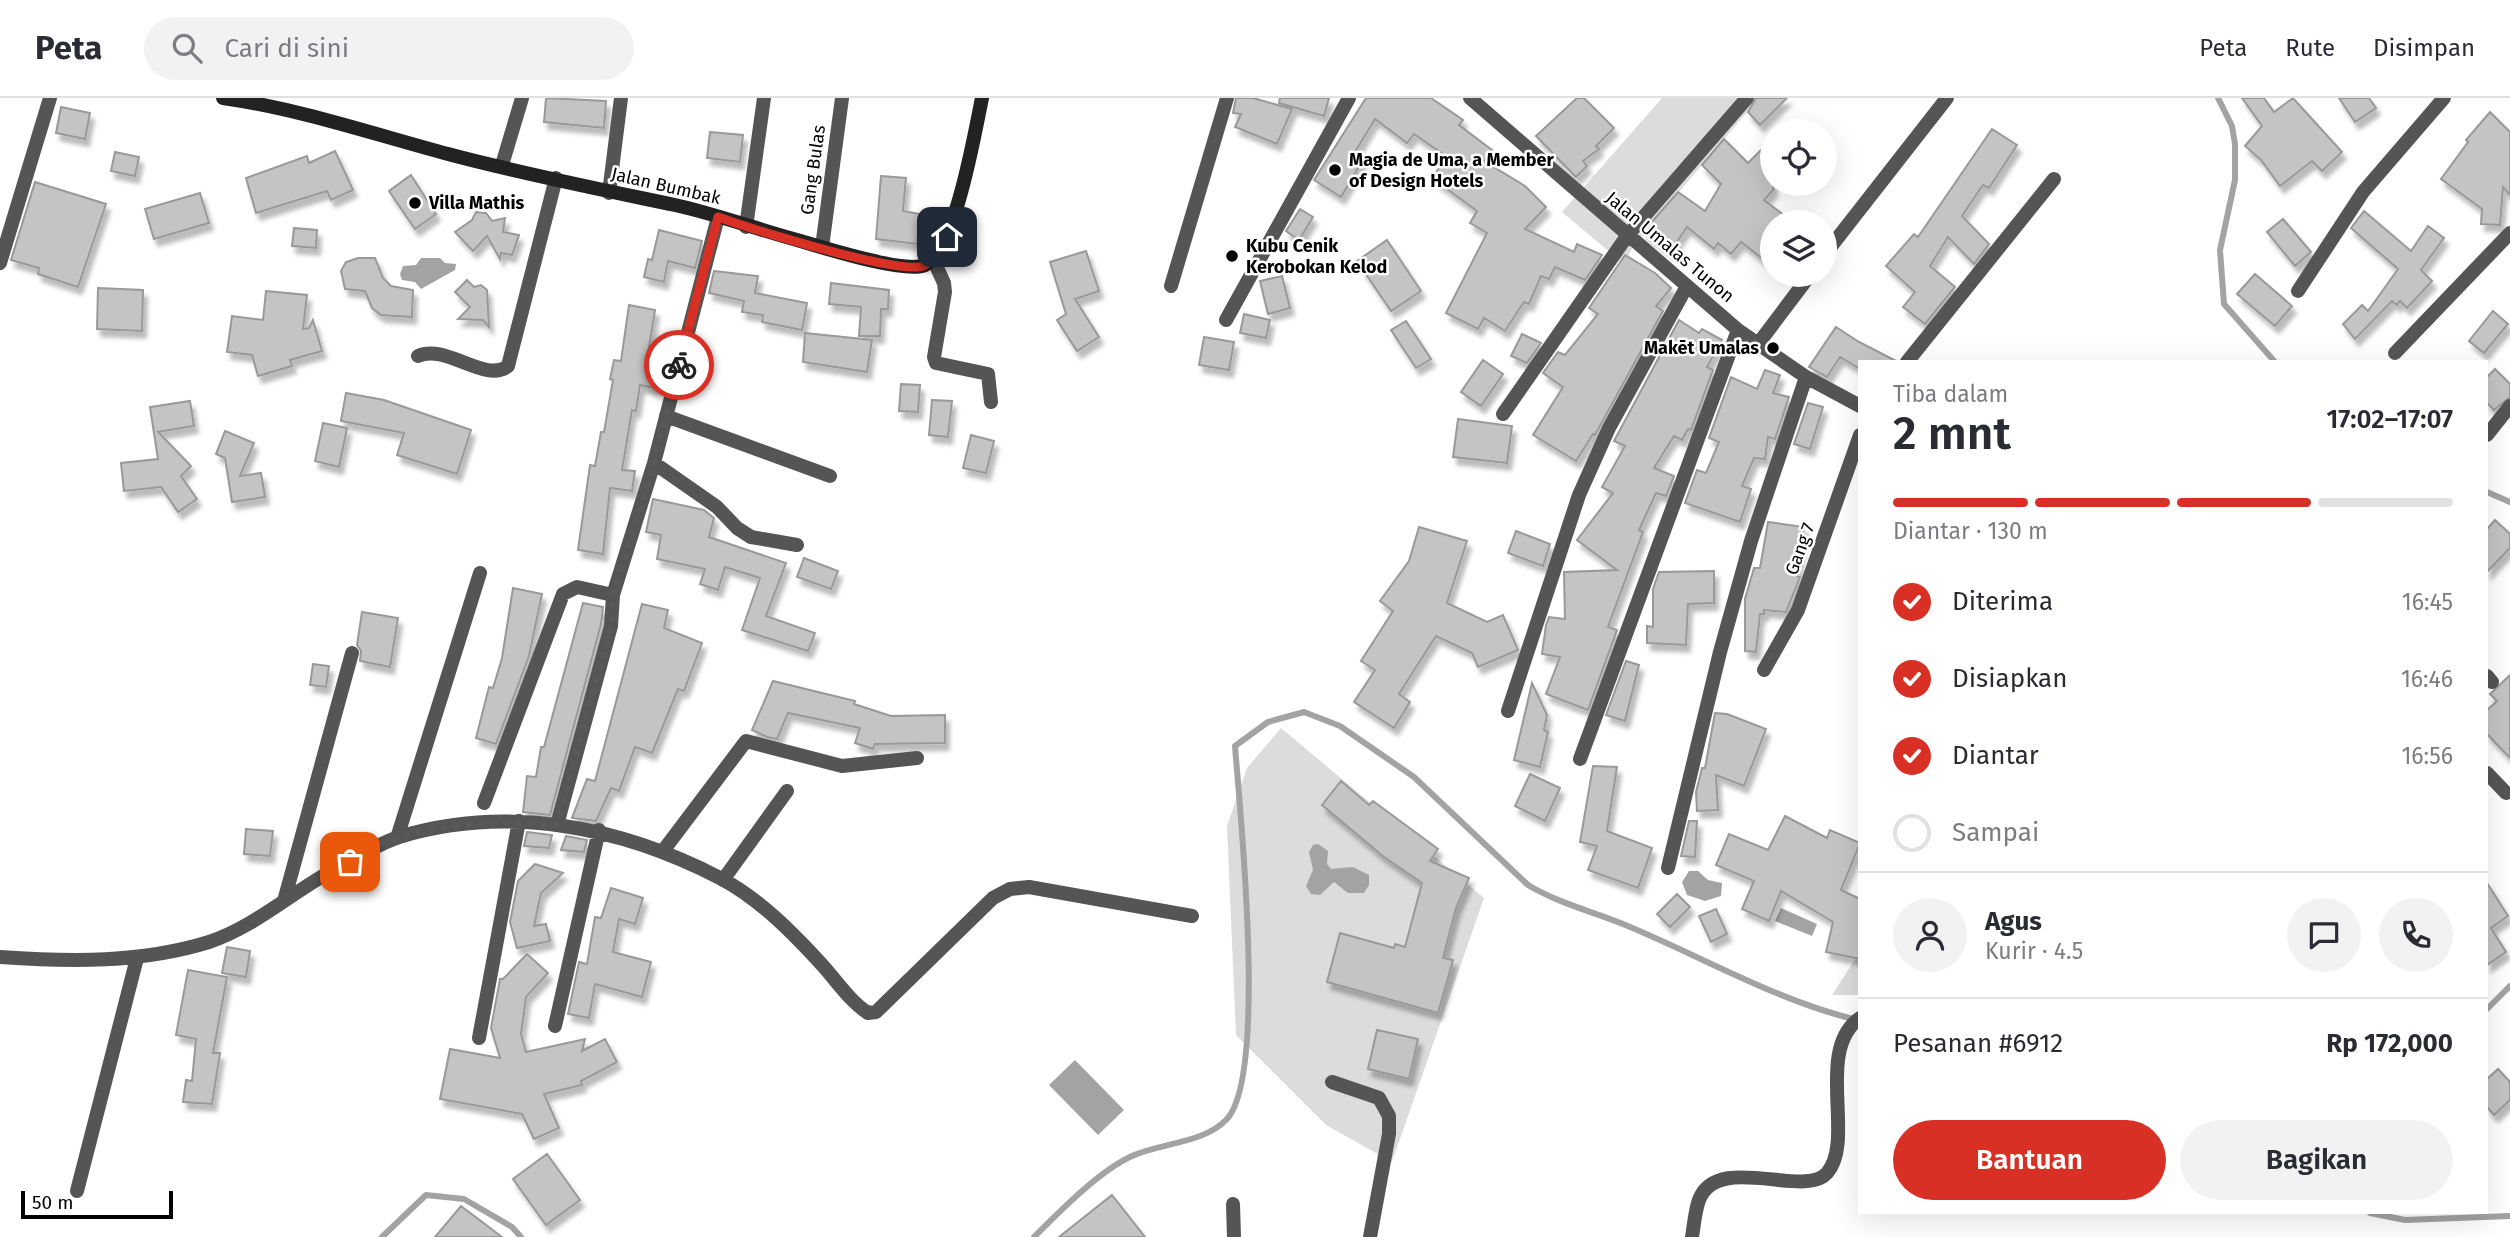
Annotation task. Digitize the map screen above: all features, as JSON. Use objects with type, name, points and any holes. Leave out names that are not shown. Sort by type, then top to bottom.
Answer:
[{"type":"street","points":[[0,263],[50,98]]},
{"type":"street","name":"Jalan Bumbak","points":[[223,98],[242,99],[609,193],[718,217],[746,227],[906,267],[925,265],[933,259]]},
{"type":"street","points":[[502,166],[523,98]]},
{"type":"street","points":[[609,193],[621,98]]},
{"type":"street","points":[[746,227],[764,98]]},
{"type":"street","name":"Gang Bulas","points":[[822,247],[842,98]]},
{"type":"street","points":[[982,98],[951,224],[933,259],[944,283],[945,292],[934,357],[942,367],[984,370],[988,374],[991,402]]},
{"type":"street","points":[[1171,286],[1227,98]]},
{"type":"street","points":[[1226,320],[1349,98]]},
{"type":"street","name":"Jalan Umalas Tunon","points":[[1470,98],[1738,330],[1806,377],[1858,405]]},
{"type":"street","points":[[1503,414],[1627,236],[1747,98]]},
{"type":"street","points":[[1837,239],[1947,98]]},
{"type":"street","points":[[2298,291],[2363,192],[2444,98]]},
{"type":"street","points":[[418,356],[439,354],[497,370],[509,366],[556,178]]},
{"type":"street","points":[[1909,360],[2054,179]]},
{"type":"street","points":[[557,825],[611,626],[613,595],[654,463],[718,217]]},
{"type":"street","points":[[2395,353],[2510,233]]},
{"type":"street","points":[[1508,711],[1579,495],[1609,428],[1687,286]]},
{"type":"street","points":[[1758,344],[1801,287]]},
{"type":"street","points":[[1580,759],[1738,330]]},
{"type":"street","points":[[1668,867],[1740,578],[1806,377]]},
{"type":"street","points":[[2488,434],[2510,406]]},
{"type":"street","points":[[666,416],[830,476]]},
{"type":"street","name":"Gang 7","points":[[1764,670],[1798,610],[1858,441]]},
{"type":"street","points":[[654,463],[717,507],[737,528],[751,537],[797,545]]},
{"type":"street","points":[[397,838],[480,573]]},
{"type":"street","points":[[484,803],[563,594],[577,587],[613,595]]},
{"type":"street","points":[[284,901],[352,653]]},
{"type":"street","points":[[663,851],[746,741],[842,766],[916,758]]},
{"type":"street","points":[[2488,774],[2506,793]]},
{"type":"street","points":[[723,880],[787,791]]},
{"type":"street","points":[[480,1038],[519,821]]},
{"type":"street","points":[[0,957],[69,962],[137,958],[211,941],[284,901],[326,874],[397,838],[473,824],[519,821],[599,831],[663,851],[723,880],[790,930],[867,1013],[876,1012],[993,898],[1010,889],[1029,887],[1192,916]]},
{"type":"street","points":[[555,1026],[599,831]]},
{"type":"street","points":[[77,1191],[137,958]]},
{"type":"street","points":[[1692,1237],[1699,1199],[1712,1184],[1740,1177],[1811,1181],[1825,1176],[1832,1166],[1836,1144],[1840,1043],[1850,1024],[1858,1020]]},
{"type":"street","points":[[1332,1082],[1379,1098],[1389,1116],[1389,1134],[1383,1150],[1370,1237]]},
{"type":"street","points":[[1234,1204],[1234,1237]]},
{"type":"shaded area","points":[[1662,98],[1759,98],[1633,246],[1625,265],[1562,212]]},
{"type":"shaded area","points":[[421,258],[440,258],[445,263],[456,264],[455,270],[421,289],[415,282],[402,280],[400,274],[403,266],[416,265]]},
{"type":"shaded area","points":[[1281,728],[1484,898],[1392,1162],[1326,1125],[1236,1035],[1227,826],[1247,768]]},
{"type":"shaded area","points":[[1318,844],[1328,851],[1327,864],[1331,869],[1353,867],[1369,875],[1369,885],[1364,893],[1348,893],[1334,882],[1320,895],[1311,894],[1306,886],[1313,870],[1309,852],[1313,845]]},
{"type":"shaded area","points":[[1689,871],[1698,871],[1708,880],[1722,883],[1721,896],[1705,901],[1687,895],[1682,882]]},
{"type":"shaded area","points":[[1781,908],[1817,924],[1812,936],[1775,921]]},
{"type":"shaded area","points":[[1858,955],[1858,995],[1832,995]]},
{"type":"shaded area","points":[[1075,1060],[1124,1110],[1098,1135],[1049,1085]]},
{"type":"building","points":[[546,98],[606,101],[604,128],[544,122]]},
{"type":"building","points":[[1236,98],[1253,98],[1292,109],[1277,144],[1235,127],[1241,114],[1233,113]]},
{"type":"building","points":[[1280,98],[1329,98],[1324,116],[1279,103]]},
{"type":"building","points":[[1366,98],[1431,98],[1463,120],[1459,125],[1492,150],[1484,161],[1525,186],[1546,207],[1525,229],[1574,252],[1577,244],[1602,255],[1585,280],[1555,267],[1549,279],[1541,276],[1529,304],[1524,302],[1505,331],[1484,318],[1478,329],[1446,313],[1487,233],[1470,223],[1477,211],[1432,178],[1447,157],[1414,134],[1407,143],[1375,119],[1355,152],[1364,158],[1341,197],[1314,180]]},
{"type":"building","points":[[1577,98],[1584,98],[1614,128],[1596,146],[1599,149],[1583,161],[1587,166],[1576,177],[1536,136]]},
{"type":"building","points":[[1756,98],[1787,98],[1766,119],[1760,119],[1760,125],[1748,112]]},
{"type":"building","points":[[2242,98],[2264,98],[2274,112],[2293,98],[2342,152],[2322,171],[2312,161],[2280,186],[2261,160],[2245,146],[2262,126]]},
{"type":"building","points":[[2339,98],[2369,98],[2376,108],[2355,122]]},
{"type":"building","points":[[61,107],[90,113],[85,139],[56,133]]},
{"type":"building","points":[[2490,112],[2510,132],[2510,195],[2503,187],[2500,225],[2481,224],[2482,209],[2441,179],[2468,142],[2466,140]]},
{"type":"building","points":[[1992,129],[2017,145],[1989,188],[1983,185],[1962,216],[1989,244],[1974,264],[1948,237],[1930,266],[1955,287],[1925,324],[1903,307],[1915,292],[1886,266],[1914,234],[1918,237]]},
{"type":"building","points":[[710,132],[743,135],[740,162],[707,158]]},
{"type":"building","points":[[1724,139],[1748,163],[1760,151],[1760,196],[1768,196],[1764,200],[1777,210],[1760,210],[1760,257],[1741,242],[1731,254],[1718,243],[1714,249],[1687,227],[1670,252],[1643,232],[1678,192],[1705,211],[1721,184],[1702,165]]},
{"type":"building","points":[[335,151],[353,190],[331,200],[327,191],[256,213],[246,178],[307,156],[309,163]]},
{"type":"building","points":[[115,152],[139,157],[135,176],[111,171]]},
{"type":"building","points":[[411,175],[436,214],[415,229],[389,191]]},
{"type":"building","points":[[881,176],[906,178],[903,211],[920,214],[917,244],[876,239]]},
{"type":"building","points":[[35,182],[106,204],[78,287],[38,274],[39,268],[11,260]]},
{"type":"building","points":[[200,193],[209,223],[154,239],[145,209]]},
{"type":"building","points":[[1300,209],[1313,217],[1299,240],[1286,231]]},
{"type":"building","points":[[2364,211],[2411,251],[2428,226],[2444,238],[2421,270],[2432,281],[2407,308],[2400,301],[2397,305],[2392,301],[2355,339],[2343,324],[2362,305],[2368,311],[2398,269],[2351,228]]},
{"type":"building","points":[[476,212],[486,213],[492,221],[505,218],[503,232],[519,235],[512,255],[501,253],[500,259],[487,236],[473,251],[455,232],[472,220]]},
{"type":"building","points":[[2283,219],[2311,252],[2295,266],[2267,232]]},
{"type":"building","points":[[294,228],[317,230],[316,248],[292,246]]},
{"type":"building","points":[[659,230],[702,241],[695,268],[668,261],[664,282],[644,277],[648,259],[652,260]]},
{"type":"building","points":[[1387,240],[1421,291],[1391,311],[1357,261]]},
{"type":"building","points":[[1086,251],[1099,291],[1075,299],[1099,337],[1077,351],[1057,320],[1066,314],[1050,262]]},
{"type":"building","points":[[1625,255],[1655,273],[1671,288],[1656,306],[1663,311],[1595,435],[1593,434],[1576,461],[1533,435],[1563,387],[1543,373],[1558,352],[1565,355],[1598,314],[1589,308]]},
{"type":"building","points":[[358,258],[375,258],[383,278],[391,286],[413,290],[412,317],[381,315],[372,308],[365,291],[345,289],[341,271],[346,262]]},
{"type":"building","points":[[714,271],[758,276],[755,293],[807,303],[802,330],[762,322],[763,315],[742,312],[744,301],[709,293]]},
{"type":"building","points":[[2255,274],[2292,306],[2275,326],[2237,294]]},
{"type":"building","points":[[1282,276],[1290,308],[1268,314],[1260,281]]},
{"type":"building","points":[[467,280],[474,287],[481,285],[487,290],[489,327],[483,320],[458,319],[470,307],[455,292]]},
{"type":"building","points":[[831,283],[889,290],[888,309],[881,309],[880,336],[859,336],[861,307],[829,304]]},
{"type":"building","points":[[98,288],[143,290],[142,331],[97,329]]},
{"type":"building","points":[[266,291],[307,295],[303,329],[309,328],[313,320],[322,351],[290,360],[292,366],[258,376],[252,355],[227,352],[232,316],[263,320]]},
{"type":"building","points":[[629,305],[655,310],[646,366],[659,368],[655,388],[640,385],[636,411],[632,410],[622,470],[635,471],[632,491],[610,488],[603,554],[578,550],[590,465],[595,466],[601,432],[604,432],[613,380],[610,379],[614,360],[621,361]]},
{"type":"building","points":[[2493,311],[2508,324],[2484,353],[2469,341]]},
{"type":"building","points":[[1244,314],[1270,320],[1266,338],[1240,333]]},
{"type":"building","points":[[1679,320],[1699,333],[1702,329],[1722,340],[1707,367],[1713,370],[1691,430],[1688,429],[1682,440],[1674,436],[1654,468],[1674,476],[1666,496],[1656,493],[1639,530],[1643,532],[1608,627],[1617,630],[1588,710],[1546,694],[1560,657],[1542,654],[1546,625],[1549,617],[1565,619],[1564,572],[1617,570],[1577,540],[1613,493],[1602,487],[1625,446],[1614,441]]},
{"type":"building","points":[[1406,321],[1431,359],[1416,368],[1391,330]]},
{"type":"building","points":[[1836,327],[1894,360],[1858,360],[1858,368],[1840,357],[1827,377],[1809,367]]},
{"type":"building","points":[[805,333],[872,340],[867,372],[803,362]]},
{"type":"building","points":[[1522,334],[1541,343],[1527,363],[1511,356]]},
{"type":"building","points":[[1204,337],[1234,342],[1229,370],[1199,365]]},
{"type":"building","points":[[1483,360],[1503,374],[1481,406],[1461,392]]},
{"type":"building","points":[[2495,369],[2510,384],[2510,397],[2494,410],[2488,404],[2488,376]]},
{"type":"building","points":[[1765,370],[1780,375],[1773,393],[1789,397],[1775,439],[1768,437],[1765,459],[1754,458],[1742,486],[1751,489],[1740,522],[1685,503],[1697,470],[1706,473],[1719,442],[1709,438],[1731,377],[1757,389]]},
{"type":"building","points":[[901,384],[920,385],[918,412],[899,411]]},
{"type":"building","points":[[346,393],[384,400],[471,430],[457,474],[397,455],[404,433],[341,421]]},
{"type":"building","points":[[932,400],[952,401],[948,437],[929,435]]},
{"type":"building","points":[[190,401],[194,426],[158,432],[191,466],[181,476],[197,499],[178,512],[161,487],[124,491],[121,463],[158,459],[150,407]]},
{"type":"building","points":[[1808,403],[1823,407],[1810,449],[1794,444]]},
{"type":"building","points":[[1458,419],[1512,426],[1507,463],[1453,457]]},
{"type":"building","points":[[323,423],[347,428],[339,467],[315,461]]},
{"type":"building","points":[[225,431],[254,443],[240,476],[261,473],[265,497],[232,502],[225,458],[216,454]]},
{"type":"building","points":[[971,435],[994,441],[986,473],[963,468]]},
{"type":"building","points":[[653,499],[704,510],[714,518],[709,537],[786,563],[766,616],[815,633],[808,651],[742,630],[760,578],[725,567],[718,590],[700,584],[705,569],[657,559],[661,535],[646,532]]},
{"type":"building","points":[[2495,520],[2510,534],[2510,548],[2488,571],[2488,528]]},
{"type":"building","points":[[1768,522],[1804,527],[1797,576],[1800,577],[1786,612],[1764,610],[1764,614],[1760,614],[1756,652],[1745,651],[1745,599],[1754,568],[1760,568]]},
{"type":"building","points":[[1419,527],[1467,541],[1447,603],[1487,622],[1503,615],[1518,650],[1478,667],[1472,653],[1436,636],[1399,694],[1410,702],[1394,728],[1354,702],[1375,670],[1361,661],[1393,611],[1380,601],[1409,561]]},
{"type":"building","points":[[1516,531],[1550,544],[1543,566],[1508,553]]},
{"type":"building","points":[[804,558],[838,571],[831,589],[797,577]]},
{"type":"building","points":[[1714,571],[1714,603],[1688,604],[1686,645],[1647,643],[1647,626],[1653,627],[1653,589],[1659,572]]},
{"type":"building","points":[[513,588],[542,594],[529,656],[496,744],[476,738],[489,687],[493,688],[502,658]]},
{"type":"building","points":[[583,603],[603,607],[601,624],[550,815],[523,812],[527,776],[536,777],[541,747],[544,747]]},
{"type":"building","points":[[642,604],[668,610],[664,628],[702,643],[684,691],[678,689],[652,753],[635,747],[619,791],[611,788],[596,821],[572,818],[587,779],[595,781]]},
{"type":"building","points":[[362,612],[398,618],[390,667],[360,661],[361,651],[357,645]]},
{"type":"building","points":[[1626,661],[1639,665],[1625,721],[1606,715]]},
{"type":"building","points":[[313,664],[329,666],[326,687],[310,685]]},
{"type":"building","points":[[2510,675],[2510,758],[2488,735],[2488,709],[2497,701],[2490,694]]},
{"type":"building","points":[[773,681],[855,701],[854,704],[891,716],[945,715],[945,743],[875,744],[873,749],[855,743],[860,728],[788,713],[777,739],[767,737],[752,730]]},
{"type":"building","points":[[1532,683],[1547,715],[1544,730],[1548,732],[1540,767],[1514,760]]},
{"type":"building","points":[[1715,713],[1727,714],[1766,729],[1744,786],[1716,775],[1718,810],[1697,811],[1696,792],[1702,768],[1705,768]]},
{"type":"building","points":[[1593,766],[1617,767],[1607,831],[1652,848],[1638,888],[1588,870],[1597,846],[1580,842]]},
{"type":"building","points":[[1530,774],[1560,788],[1545,821],[1515,806]]},
{"type":"building","points":[[1341,781],[1369,805],[1373,801],[1438,849],[1430,861],[1469,878],[1456,908],[1443,958],[1453,960],[1438,1013],[1327,982],[1340,933],[1394,948],[1395,944],[1405,947],[1422,883],[1384,857],[1322,805]]},
{"type":"building","points":[[1785,816],[1827,838],[1830,830],[1858,842],[1841,890],[1858,898],[1858,959],[1826,952],[1833,922],[1781,891],[1769,921],[1742,909],[1754,881],[1716,865],[1729,834],[1768,850]]},
{"type":"building","points":[[1689,821],[1697,821],[1695,857],[1681,856]]},
{"type":"building","points":[[246,829],[273,831],[270,856],[244,854]]},
{"type":"building","points":[[527,832],[552,835],[549,848],[524,846]]},
{"type":"building","points":[[566,836],[587,840],[584,852],[561,850]]},
{"type":"building","points":[[535,864],[563,873],[541,893],[534,926],[546,924],[550,941],[517,948],[510,922],[518,881]]},
{"type":"building","points":[[2488,885],[2508,916],[2491,928],[2506,952],[2488,964]]},
{"type":"building","points":[[611,888],[643,898],[635,924],[619,919],[613,952],[651,962],[642,997],[595,984],[589,1018],[568,1014],[579,962],[587,964],[595,917],[601,918]]},
{"type":"building","points":[[1677,894],[1690,907],[1670,927],[1657,914]]},
{"type":"building","points":[[1716,909],[1727,934],[1711,942],[1699,916]]},
{"type":"building","points":[[227,947],[250,951],[246,977],[222,973]]},
{"type":"building","points":[[527,954],[548,973],[526,997],[521,1034],[526,1052],[585,1039],[582,1051],[605,1039],[617,1062],[581,1081],[582,1085],[544,1094],[559,1128],[534,1139],[522,1114],[440,1099],[450,1049],[500,1058],[491,1028],[500,979]]},
{"type":"building","points":[[188,970],[227,977],[213,1053],[220,1053],[212,1104],[183,1102],[186,1080],[192,1081],[196,1039],[176,1035]]},
{"type":"building","points":[[1377,1030],[1418,1039],[1409,1079],[1368,1069]]},
{"type":"building","points":[[2498,1069],[2510,1082],[2510,1100],[2494,1115],[2488,1108],[2488,1078]]},
{"type":"building","points":[[547,1154],[580,1200],[546,1225],[513,1179]]},
{"type":"building","points":[[1112,1195],[1145,1237],[1059,1237]]},
{"type":"building","points":[[461,1206],[502,1237],[435,1237]]},
{"type":"waterway","points":[[2218,98],[2232,126],[2235,144],[2235,180],[2220,250],[2224,304],[2273,360]]},
{"type":"waterway","points":[[2488,492],[2510,502]]},
{"type":"waterway","points":[[1034,1237],[1080,1192],[1119,1163],[1143,1152],[1182,1142],[1217,1128],[1226,1120],[1239,1095],[1246,1053],[1249,1001],[1245,882],[1235,746],[1268,722],[1304,712],[1340,726],[1414,777],[1528,885],[1563,902],[1652,936],[1767,989],[1857,1020]]},
{"type":"waterway","points":[[2488,1008],[2510,986]]},
{"type":"waterway","points":[[382,1237],[426,1195],[464,1199],[512,1227],[521,1237]]},
{"type":"waterway","points":[[2375,1214],[2405,1220],[2510,1216]]},
{"type":"way so far","points":[[350,862],[397,838],[433,831],[473,824],[519,821],[557,825],[611,626],[615,604],[613,595],[654,463],[679,365]]},
{"type":"place","name":"Magia de Uma, a Member of Design Hotels","points":[[1335,170]]},
{"type":"place","name":"Villa Mathis","points":[[415,203]]},
{"type":"place","name":"Kubu Cenik Kerobokan Kelod","points":[[1232,256]]},
{"type":"place","name":"Makēt Umalas","points":[[1773,348]]},
{"type":"route","points":[[679,365],[718,217],[846,254],[906,267],[925,265],[941,249],[947,237]]}]
